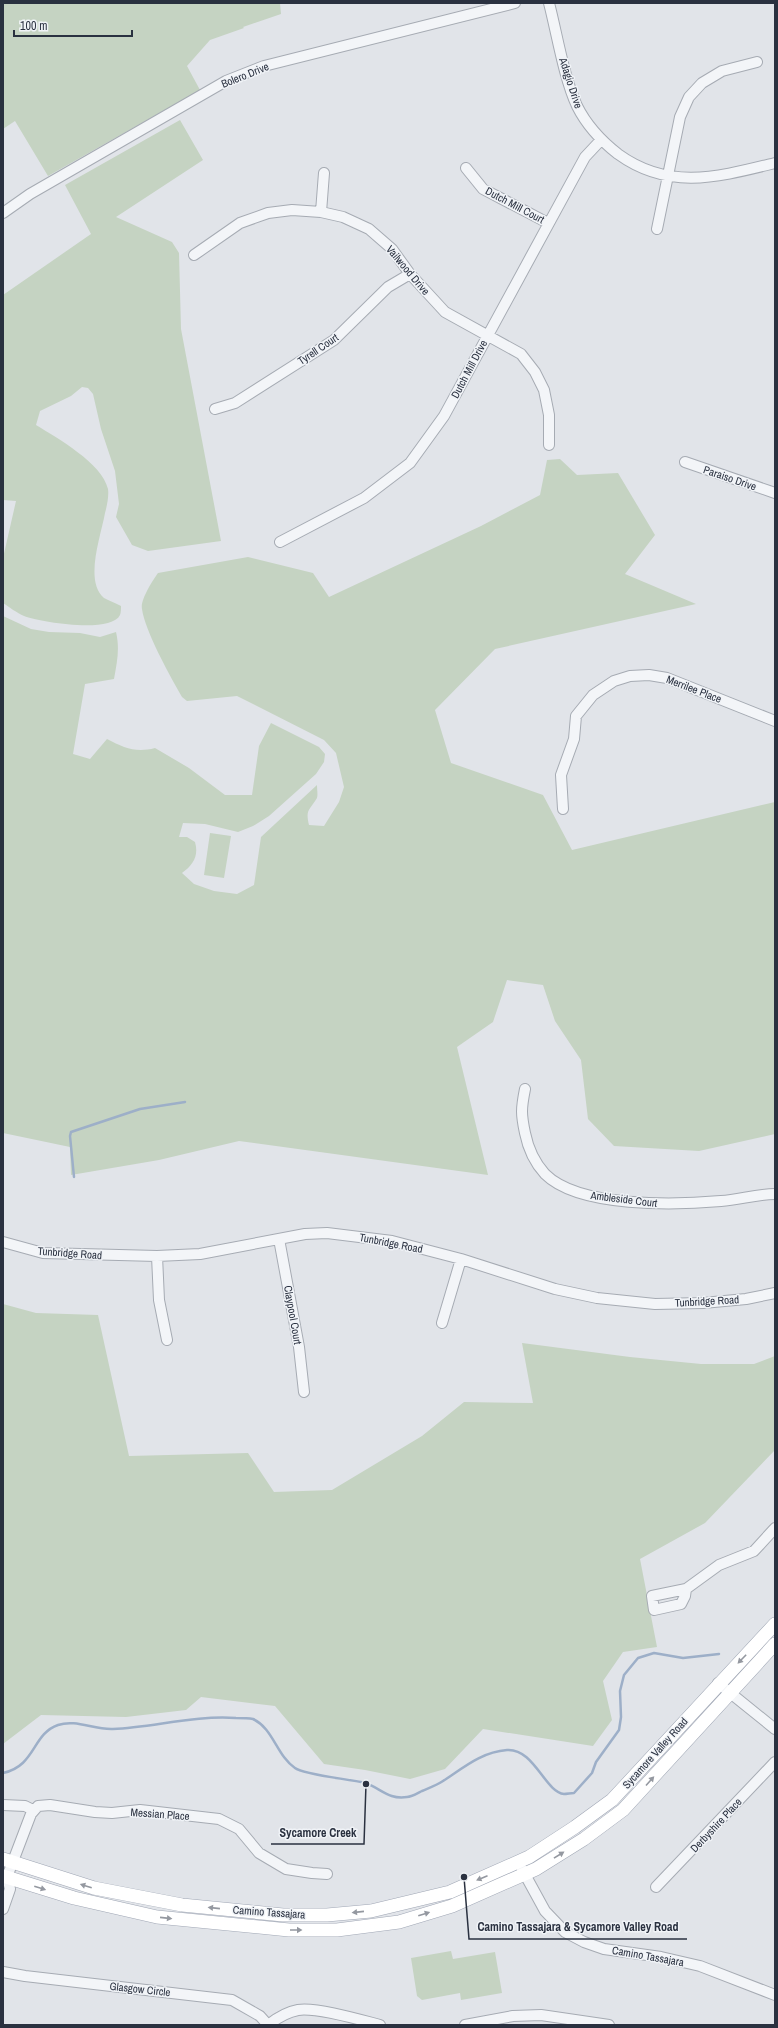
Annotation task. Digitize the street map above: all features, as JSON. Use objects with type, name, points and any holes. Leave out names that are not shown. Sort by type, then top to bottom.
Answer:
[{"type":"main road","name":"Sycamore Valley Road","points":[[518,1862],[575,1827],[612,1800],[775,1624]]},
{"type":"main road","name":"Sycamore Valley Road","points":[[525,1874],[584,1839],[623,1810],[775,1644]]},
{"type":"main road","name":"Camino Tassajara","points":[[7,1861],[94,1888],[182,1905],[290,1915],[327,1915],[364,1911],[412,1902],[450,1892],[518,1862]]},
{"type":"main road","name":"Camino Tassajara","points":[[4,1878],[74,1898],[156,1917],[289,1930],[338,1930],[399,1922],[445,1908],[525,1874]]},
{"type":"street","name":"Bolero Drive","points":[[3,213],[30,194],[226,82],[264,66],[515,3]]},
{"type":"street","name":"Adagio Drive","points":[[549,3],[576,105],[587,124],[600,141],[645,170],[668,177],[688,179],[712,177],[774,166]]},
{"type":"street","points":[[657,229],[680,117],[689,97],[702,83],[722,70],[757,62]]},
{"type":"street","name":"Dutch Mill Drive","points":[[280,542],[364,498],[410,463],[444,416],[487,334],[585,157],[600,141]]},
{"type":"street","name":"Dutch Mill Court","points":[[466,168],[484,189],[548,223]]},
{"type":"street","points":[[321,212],[324,173]]},
{"type":"street","name":"Vailwood Drive","points":[[194,255],[222,235],[247,220],[268,213],[292,210],[321,212],[343,217],[369,229],[392,249],[410,274],[444,312],[487,334],[521,354],[535,372],[544,390],[549,415],[549,445]]},
{"type":"street","name":"Tyrell Court","points":[[215,409],[235,403],[334,340],[383,291],[410,274]]},
{"type":"street","name":"Paraiso Drive","points":[[685,462],[775,493]]},
{"type":"street","name":"Merrilee Place","points":[[563,809],[561,775],[574,739],[576,716],[593,695],[614,681],[630,676],[649,675],[668,678],[775,721]]},
{"type":"street","name":"Ambleside Court","points":[[525,1089],[520,1109],[527,1144],[536,1162],[546,1174],[566,1188],[588,1195],[626,1201],[677,1204],[723,1201],[762,1194],[775,1194]]},
{"type":"street","name":"Tunbridge Road","points":[[3,1242],[43,1253],[157,1256],[200,1254],[305,1234],[327,1233],[392,1241],[462,1259],[547,1287],[597,1298],[655,1304],[704,1303],[746,1299],[775,1293]]},
{"type":"street","name":"Claypool Court","points":[[279,1239],[299,1347],[304,1392]]},
{"type":"street","points":[[157,1256],[160,1300],[167,1340]]},
{"type":"street","points":[[442,1323],[462,1259]]},
{"type":"street","points":[[686,1589],[719,1565],[754,1551],[775,1528]]},
{"type":"street","points":[[718,1684],[775,1729]]},
{"type":"street","name":"Derbyshire Place","points":[[656,1888],[775,1762]]},
{"type":"street","points":[[3,1805],[25,1806],[33,1810],[7,1861],[4,1878],[10,1889],[3,1909]]},
{"type":"street","name":"Messian Place","points":[[33,1810],[39,1806],[50,1805],[95,1812],[112,1813],[140,1810],[169,1812],[219,1820],[239,1829],[259,1853],[286,1869],[327,1874]]},
{"type":"street","name":"Camino Tassajara","points":[[518,1862],[545,1911],[565,1932],[584,1942],[604,1949],[661,1957],[700,1966],[775,1995]]},
{"type":"street","name":"Glasgow Circle","points":[[3,1972],[25,1976],[232,2000],[260,2016],[268,2025]]},
{"type":"street","points":[[268,2025],[278,2017],[299,2010],[324,2012],[380,2025]]},
{"type":"street","points":[[465,2025],[513,2016],[541,2015],[609,2025]]},
{"type":"green space","points":[[3,3],[280,3],[281,14],[210,40],[187,66],[200,90],[48,176],[15,121],[3,129]]},
{"type":"green space","points":[[180,120],[203,160],[116,217],[172,242],[179,253],[181,329],[221,541],[148,551],[132,545],[116,517],[119,504],[115,471],[101,429],[93,394],[88,388],[82,387],[71,396],[40,411],[36,425],[78,452],[97,470],[104,479],[108,489],[108,498],[94,570],[95,581],[98,590],[104,598],[121,606],[120,615],[114,621],[90,625],[75,625],[44,621],[24,616],[3,603],[3,558],[16,501],[3,500],[3,295],[91,234],[65,185]]},
{"type":"green space","points":[[560,459],[577,475],[618,473],[655,535],[625,574],[696,604],[495,649],[435,710],[451,763],[543,795],[572,850],[775,802],[775,1134],[699,1151],[614,1146],[588,1119],[581,1060],[555,1021],[543,985],[507,980],[493,1022],[457,1047],[488,1175],[239,1141],[159,1160],[71,1175],[70,1147],[3,1133],[3,616],[31,629],[49,632],[80,633],[100,637],[116,632],[118,650],[114,679],[85,684],[73,754],[90,759],[107,739],[130,749],[142,750],[155,748],[189,768],[225,795],[252,795],[259,746],[271,723],[319,747],[325,754],[324,762],[316,774],[269,816],[253,826],[238,832],[205,824],[183,823],[179,837],[187,837],[195,842],[196,856],[189,867],[182,873],[194,884],[214,891],[237,894],[254,885],[261,837],[317,785],[317,798],[309,810],[308,820],[309,825],[324,826],[339,802],[344,787],[336,753],[324,740],[237,696],[187,701],[182,697],[153,641],[142,609],[145,596],[158,573],[248,557],[313,573],[329,597],[481,526],[540,495],[547,460]]},
{"type":"green space","points":[[210,833],[231,836],[224,878],[204,875]]},
{"type":"green space","points":[[3,1304],[36,1313],[98,1315],[129,1456],[248,1453],[274,1492],[332,1490],[422,1436],[464,1402],[533,1403],[522,1343],[630,1357],[701,1364],[754,1364],[775,1356],[775,1450],[705,1523],[640,1559],[657,1647],[623,1652],[603,1681],[612,1720],[593,1746],[483,1729],[445,1769],[410,1779],[324,1764],[275,1706],[201,1697],[186,1710],[126,1717],[41,1715],[3,1744]]},
{"type":"green space","points":[[451,1951],[453,1959],[495,1952],[502,1993],[461,2000],[460,1993],[422,2000],[417,1996],[411,1958]]},
{"type":"waterway","points":[[74,1177],[70,1136],[71,1132],[140,1109],[185,1102]]},
{"type":"waterway","points":[[3,1773],[22,1764],[43,1735],[50,1729],[65,1723],[113,1729],[205,1718],[244,1718],[253,1719],[260,1723],[270,1735],[284,1757],[295,1768],[317,1775],[365,1783],[395,1797],[413,1796],[441,1782],[481,1757],[498,1751],[507,1750],[516,1751],[525,1756],[557,1791],[564,1794],[574,1793],[592,1773],[596,1762],[619,1730],[621,1717],[620,1691],[624,1675],[638,1658],[654,1653],[683,1658],[719,1654]]},
{"type":"place","name":"Sycamore Creek","points":[[366,1784]]},
{"type":"place","name":"Camino Tassajara & Sycamore Valley Road","points":[[464,1877]]}]
